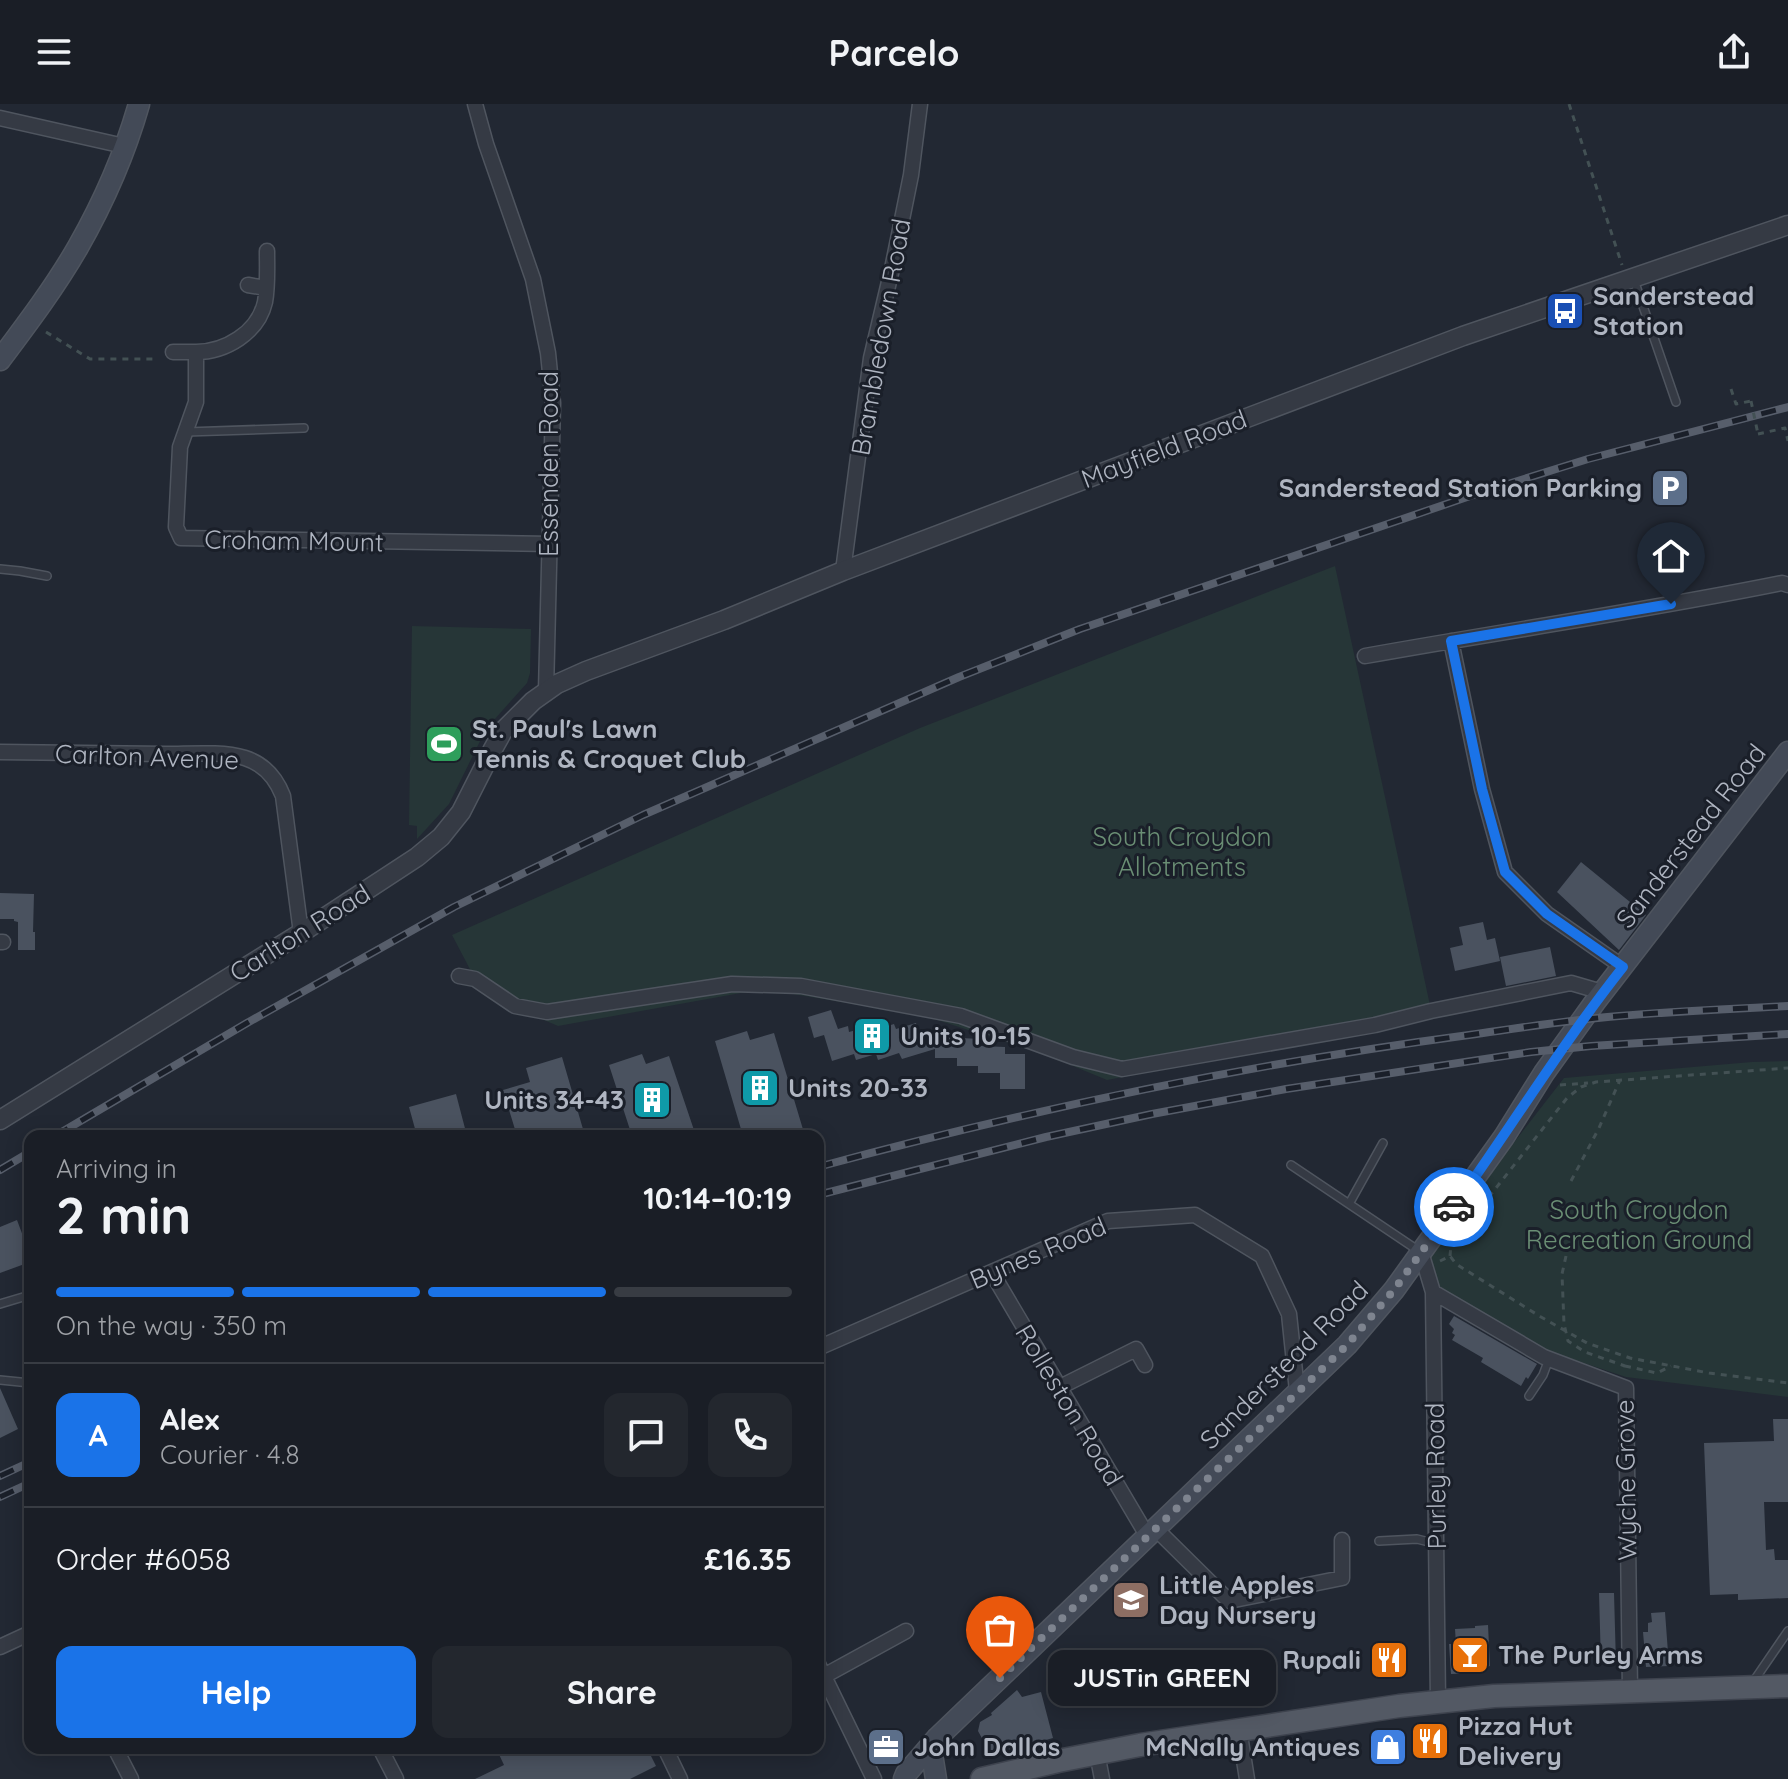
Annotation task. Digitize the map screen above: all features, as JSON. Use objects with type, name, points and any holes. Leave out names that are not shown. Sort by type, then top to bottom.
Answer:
[{"type":"main road","points":[[0,360],[78,248],[124,146],[139,104]]},
{"type":"main road","name":"Sanderstead Road","points":[[904,1779],[937,1738],[1347,1345],[1424,1260],[1536,1086],[1602,992],[1788,752]]},
{"type":"main road","points":[[982,1779],[1097,1753],[1438,1701],[1494,1696],[1788,1686]]},
{"type":"main road","points":[[936,1779],[932,1754],[937,1738]]},
{"type":"street","name":"Essenden Road","points":[[475,104],[533,279],[548,353],[553,403],[546,691]]},
{"type":"street","name":"Brambledown Road","points":[[843,571],[871,358],[911,175],[920,104]]},
{"type":"street","points":[[0,118],[124,146]]},
{"type":"street","name":"Mayfield Road","points":[[546,691],[586,671],[724,620],[843,571],[1463,336],[1788,225]]},
{"type":"street","points":[[173,352],[212,351],[227,346],[247,331],[261,313],[266,288],[267,251]]},
{"type":"street","points":[[248,285],[266,288]]},
{"type":"street","name":"Croham Mount","points":[[196,352],[196,402],[179,453],[176,527],[181,538],[550,544]]},
{"type":"street","points":[[1365,656],[1782,583],[1788,585]]},
{"type":"street","points":[[1451,641],[1482,789],[1505,872],[1547,914],[1623,967]]},
{"type":"street","name":"Carlton Road","points":[[0,1120],[403,868],[441,837],[461,812],[503,731],[546,691]]},
{"type":"street","name":"Carlton Avenue","points":[[0,752],[219,755],[244,757],[255,762],[273,776],[283,796],[301,933]]},
{"type":"street","points":[[459,976],[475,979],[515,1006],[547,1012],[732,984],[801,986],[961,1016],[1073,1057],[1122,1069],[1375,1025],[1571,983],[1602,992]]},
{"type":"street","name":"Bynes Road","points":[[824,1345],[1108,1221],[1195,1215],[1262,1256],[1289,1314],[1297,1391]]},
{"type":"street","name":"Purley Road","points":[[1424,1260],[1433,1292],[1438,1701]]},
{"type":"street","name":"Rolleston Road","points":[[992,1273],[1058,1388],[1152,1533],[1229,1601],[1342,1578],[1342,1540]]},
{"type":"street","name":"Wyche Grove","points":[[1433,1292],[1549,1359],[1626,1388],[1630,1691]]},
{"type":"street","points":[[1058,1388],[1136,1349],[1145,1365]]},
{"type":"street","points":[[824,1669],[906,1631]]},
{"type":"street","points":[[0,1647],[24,1636]]},
{"type":"street","points":[[824,1676],[874,1779]]},
{"type":"street","points":[[1239,1729],[1247,1779]]},
{"type":"street","points":[[1097,1753],[1102,1779]]},
{"type":"street","points":[[118,1754],[131,1779]]},
{"type":"street","points":[[383,1754],[396,1779]]},
{"type":"street","points":[[668,1754],[680,1779]]},
{"type":"lane","points":[[1630,279],[1676,402]]},
{"type":"lane","points":[[184,432],[304,428]]},
{"type":"lane","points":[[0,569],[47,576]]},
{"type":"lane","points":[[1349,1204],[1383,1143]]},
{"type":"lane","points":[[1291,1165],[1424,1260]]},
{"type":"lane","points":[[0,1304],[24,1297]]},
{"type":"lane","points":[[1529,1396],[1549,1359]]},
{"type":"lane","points":[[0,1380],[24,1382]]},
{"type":"lane","points":[[1379,1541],[1417,1539],[1437,1544]]},
{"type":"lane","points":[[1750,1687],[1788,1631]]},
{"type":"path","points":[[1569,104],[1630,279]]},
{"type":"path","points":[[29,321],[90,359],[173,359],[173,352]]},
{"type":"path","points":[[1731,389],[1736,404],[1751,401],[1758,434],[1785,428],[1788,441]]},
{"type":"path","points":[[1536,1086],[1788,1068]]},
{"type":"path","points":[[1571,1181],[1620,1080]]},
{"type":"path","points":[[1596,1082],[1581,1087],[1567,1098],[1451,1245],[1450,1256],[1456,1264],[1587,1343],[1630,1358],[1709,1373],[1788,1383]]},
{"type":"path","points":[[1424,1260],[1450,1256]]},
{"type":"path","points":[[1566,1256],[1562,1274],[1564,1324],[1568,1341],[1585,1352],[1625,1366],[1657,1373],[1671,1366]]},
{"type":"path","points":[[1625,1366],[1626,1388]]},
{"type":"green space","name":"South Croydon Allotments","points":[[1335,566],[1433,1019],[1107,1080],[1049,1056],[925,1016],[763,989],[558,1026],[483,994],[452,935],[920,728]]},
{"type":"green space","name":"St. Paul's Lawn Tennis & Croquet Club","points":[[412,626],[531,629],[527,683],[486,729],[449,804],[417,839],[417,826],[409,825]]},
{"type":"green space","name":"South Croydon Recreation Ground","points":[[1788,1061],[1788,1397],[1626,1377],[1548,1351],[1439,1288],[1431,1257],[1564,1078]]},
{"type":"building","points":[[1581,862],[1646,915],[1619,950],[1557,892]]},
{"type":"building","points":[[0,893],[34,894],[35,950],[18,950],[18,922],[0,919]]},
{"type":"building","points":[[1483,922],[1487,940],[1495,938],[1500,961],[1455,971],[1450,948],[1463,945],[1459,927]]},
{"type":"building","points":[[1550,947],[1556,976],[1506,986],[1500,957]]},
{"type":"building","points":[[831,1010],[838,1029],[848,1026],[849,1032],[870,1026],[871,1031],[894,1024],[896,1029],[916,1023],[919,1034],[960,1034],[960,1038],[981,1039],[981,1046],[1005,1047],[1005,1054],[1025,1054],[1025,1089],[1000,1089],[1000,1073],[978,1073],[978,1066],[957,1066],[957,1058],[935,1058],[935,1049],[902,1059],[899,1053],[878,1060],[876,1054],[856,1060],[854,1054],[832,1061],[824,1035],[814,1038],[808,1017]]},
{"type":"building","name":"Units 20-33","points":[[747,1031],[750,1040],[774,1033],[803,1130],[741,1130],[715,1041]]},
{"type":"building","name":"Units 34-43","points":[[642,1054],[646,1064],[669,1056],[694,1130],[630,1130],[609,1065]]},
{"type":"building","points":[[562,1057],[583,1130],[515,1130],[503,1090],[530,1082],[526,1068]]},
{"type":"building","points":[[456,1094],[465,1130],[415,1130],[409,1107]]},
{"type":"building","points":[[17,1220],[24,1239],[24,1264],[0,1273],[0,1227]]},
{"type":"building","points":[[1454,1316],[1537,1364],[1528,1379],[1526,1377],[1521,1386],[1452,1340],[1454,1329],[1449,1324]]},
{"type":"building","points":[[0,1388],[18,1429],[0,1438]]},
{"type":"building","points":[[1773,1419],[1788,1419],[1788,1502],[1764,1502],[1766,1550],[1774,1549],[1775,1560],[1788,1560],[1788,1598],[1738,1600],[1738,1594],[1710,1595],[1704,1443],[1774,1441]]},
{"type":"building","points":[[1599,1593],[1614,1593],[1616,1664],[1601,1664]]},
{"type":"building","points":[[1665,1612],[1669,1666],[1646,1667],[1643,1632],[1648,1632],[1651,1613]]},
{"type":"building","name":"The Purley Arms","points":[[1488,1625],[1490,1666],[1476,1669],[1476,1673],[1451,1674],[1449,1644],[1456,1644],[1455,1629]]},
{"type":"building","points":[[1017,1690],[1022,1697],[1041,1692],[1053,1738],[1009,1748],[996,1755],[990,1753],[978,1731],[980,1722],[992,1715]]},
{"type":"building","points":[[499,1754],[650,1754],[656,1766],[630,1779],[475,1779],[504,1765]]},
{"type":"railway","points":[[65,1130],[454,907],[643,815],[959,677],[1080,629],[1473,495],[1588,459],[1788,407]]},
{"type":"railway","points":[[824,1165],[1060,1107],[1305,1060],[1582,1020],[1788,1006]]},
{"type":"railway","points":[[824,1193],[1046,1137],[1286,1089],[1531,1052],[1788,1034]]},
{"type":"railway","points":[[0,1170],[24,1156]]},
{"type":"railway","points":[[0,1476],[24,1465]]},
{"type":"railway","points":[[0,1497],[24,1486]]},
{"type":"way so far","points":[[1000,1678],[1347,1345],[1394,1290],[1454,1207]]},
{"type":"place","name":"Sanderstead Station","points":[[1565,311]]},
{"type":"place","name":"Sanderstead Station Parking","points":[[1670,488]]},
{"type":"place","name":"St. Paul's Lawn Tennis & Croquet Club","points":[[444,744]]},
{"type":"place","name":"Units 10-15","points":[[872,1036]]},
{"type":"place","name":"Units 20-33","points":[[760,1088]]},
{"type":"place","name":"Units 34-43","points":[[652,1100]]},
{"type":"place","name":"Little Apples Day Nursery","points":[[1131,1600]]},
{"type":"place","name":"The Purley Arms","points":[[1470,1655]]},
{"type":"place","name":"Rupali","points":[[1389,1660]]},
{"type":"place","name":"JUSTin GREEN","points":[[1000,1678]]},
{"type":"place","name":"Pizza Hut Delivery","points":[[1430,1741]]},
{"type":"place","name":"John Dallas","points":[[886,1747]]},
{"type":"place","name":"McNally Antiques","points":[[1388,1747]]},
{"type":"route","points":[[1454,1207],[1504,1137],[1544,1073],[1623,967],[1547,914],[1505,872],[1482,789],[1451,641],[1671,604]]}]
